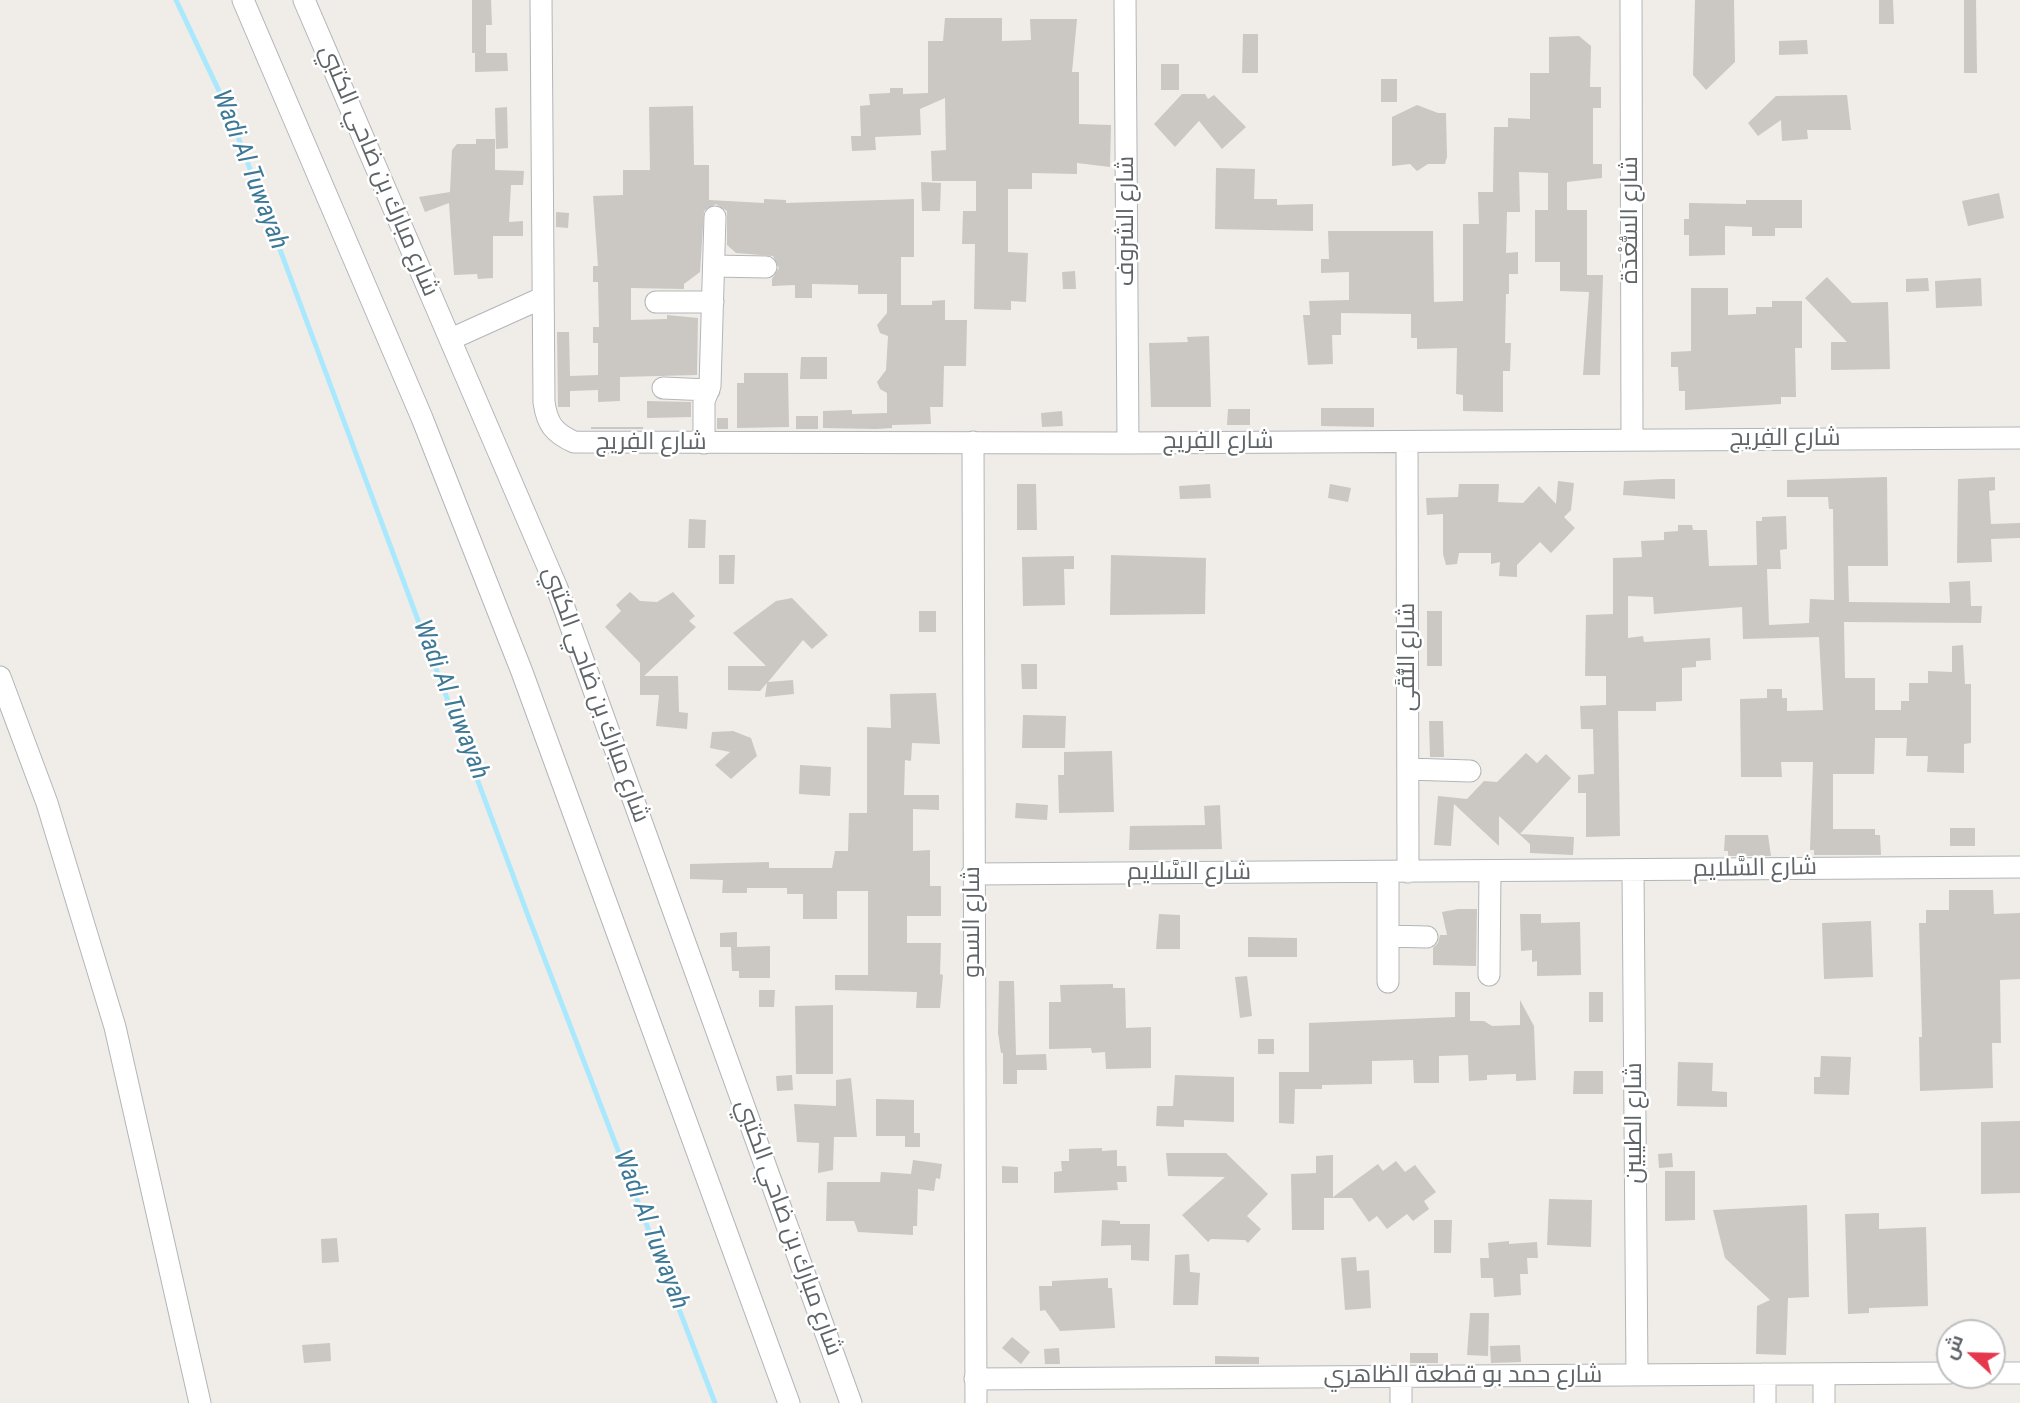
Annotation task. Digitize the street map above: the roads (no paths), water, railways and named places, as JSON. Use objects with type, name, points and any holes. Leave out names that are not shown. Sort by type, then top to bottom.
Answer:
[{"type":"street","points":[[243,0],[422,418],[517,659],[789,1403]]},
{"type":"street","name":"شارع مبارك بن ضاحي الكتبي","points":[[304,0],[557,588],[851,1403]]},
{"type":"street","name":"شارع الفِريج","points":[[541,0],[544,402],[546,417],[553,430],[563,437],[586,444],[2020,438]]},
{"type":"street","name":"شارع الشروف","points":[[1125,0],[1128,443]]},
{"type":"street","name":"شارع السُّعْدَة","points":[[1630,0],[1632,440]]},
{"type":"street","points":[[704,443],[705,401],[709,390],[715,217]]},
{"type":"street","points":[[714,266],[766,267]]},
{"type":"street","points":[[451,340],[542,298]]},
{"type":"street","points":[[656,302],[713,302]]},
{"type":"street","points":[[663,388],[709,390]]},
{"type":"street","name":"شارع السدو","points":[[973,442],[972,874],[976,1403]]},
{"type":"street","name":"شارع التُّقَى","points":[[1388,982],[1388,936],[1398,872],[1408,769],[1407,442]]},
{"type":"street","points":[[0,677],[55,828],[116,1027],[200,1403]]},
{"type":"street","points":[[1408,769],[1470,771]]},
{"type":"street","name":"شارع السَّلايم","points":[[972,874],[2020,867]]},
{"type":"street","name":"شارع الطيبين","points":[[1633,870],[1637,1375]]},
{"type":"street","points":[[1489,975],[1490,871]]},
{"type":"street","points":[[1388,936],[1427,937]]},
{"type":"street","name":"شارع حمد بو قطعة الظاهري","points":[[975,1379],[1936,1373]]},
{"type":"street","points":[[1765,1374],[1766,1403]]},
{"type":"street","points":[[1824,1374],[1824,1403]]},
{"type":"street","points":[[1401,1377],[1401,1403]]},
{"type":"waterway","name":"Wadi Al Tuwayah","points":[[176,0],[228,110],[530,921],[715,1403]]}]
